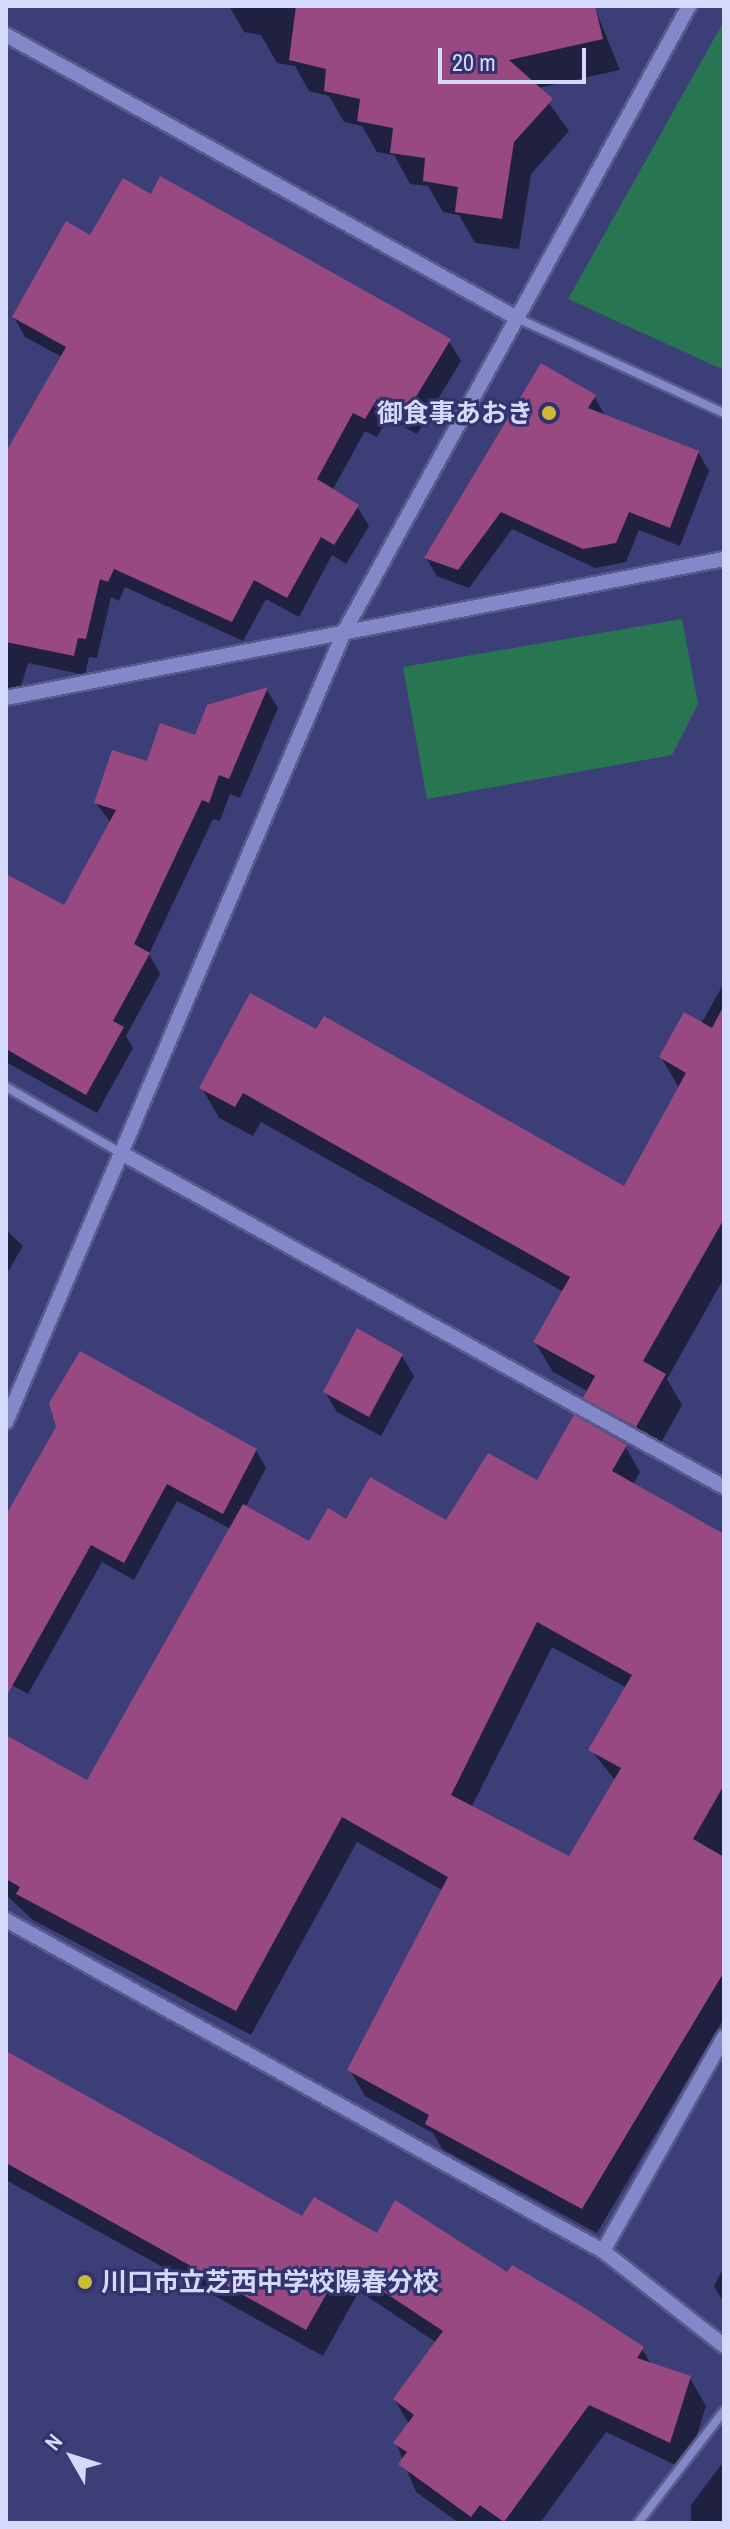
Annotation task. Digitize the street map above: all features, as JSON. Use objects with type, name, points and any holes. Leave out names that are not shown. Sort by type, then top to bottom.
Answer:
[{"type":"street","points":[[6,1422],[345,630],[689,6]]},
{"type":"street","points":[[6,35],[517,318],[724,413]]},
{"type":"street","points":[[6,698],[724,559]]},
{"type":"street","points":[[6,1087],[724,1487]]},
{"type":"street","points":[[6,1920],[603,2251],[724,2346]]},
{"type":"street","points":[[603,2251],[724,2037]]},
{"type":"street","points":[[638,2523],[724,2411]]},
{"type":"green space","points":[[724,21],[724,370],[568,299]]},
{"type":"green space","points":[[682,619],[698,704],[672,755],[427,799],[403,667]]},
{"type":"building","points":[[296,6],[595,6],[603,39],[509,60],[553,99],[514,142],[502,219],[455,212],[458,187],[423,181],[425,158],[390,153],[393,128],[357,121],[360,99],[324,91],[326,69],[289,60]]},
{"type":"building","points":[[160,176],[451,339],[405,415],[377,399],[365,419],[353,413],[317,479],[359,505],[334,545],[321,537],[287,598],[254,580],[232,622],[114,569],[108,582],[100,579],[86,639],[78,638],[74,656],[6,642],[6,452],[66,347],[12,317],[66,221],[90,235],[123,178],[151,194]]},
{"type":"building","points":[[541,363],[596,395],[588,408],[699,451],[670,528],[629,512],[616,543],[583,549],[501,512],[458,570],[424,558]]},
{"type":"building","points":[[268,687],[229,779],[219,775],[209,803],[202,800],[134,944],[150,953],[113,1021],[124,1027],[86,1095],[6,1049],[6,874],[64,905],[116,810],[94,803],[112,750],[147,761],[160,723],[195,735],[207,705]]},
{"type":"building","points":[[250,993],[316,1029],[324,1016],[624,1186],[686,1073],[659,1057],[684,1012],[712,1028],[724,1005],[724,1219],[643,1361],[666,1374],[636,1427],[583,1398],[595,1376],[533,1342],[570,1277],[243,1093],[235,1107],[199,1088]]},
{"type":"building","points":[[357,1328],[403,1354],[369,1417],[323,1392]]},
{"type":"building","points":[[80,1351],[257,1449],[223,1514],[167,1484],[124,1563],[91,1545],[6,1697],[6,1515],[56,1427],[49,1403]]},
{"type":"building","points":[[574,1415],[627,1445],[612,1471],[724,1534],[724,1785],[693,1839],[724,1857],[724,1972],[582,2209],[425,2124],[429,2115],[347,2070],[448,1877],[342,1817],[236,2011],[16,1894],[20,1887],[6,1879],[6,1735],[87,1780],[243,1504],[309,1541],[328,1508],[346,1519],[370,1477],[446,1520],[488,1453],[537,1480]],"holes":[[[537,1622],[632,1675],[588,1750],[621,1768],[569,1856],[451,1795]]]},
{"type":"building","points":[[6,2051],[302,2216],[314,2197],[377,2233],[395,2200],[507,2272],[512,2265],[580,2305],[644,2347],[637,2358],[691,2376],[670,2443],[589,2405],[504,2522],[480,2505],[471,2517],[398,2464],[407,2452],[393,2443],[414,2415],[393,2399],[443,2331],[343,2265],[306,2330],[6,2163]]},
{"type":"place","name":"御食事あおき","points":[[549,413]]},
{"type":"place","name":"川口市立芝西中学校陽春分校","points":[[85,2282]]}]
